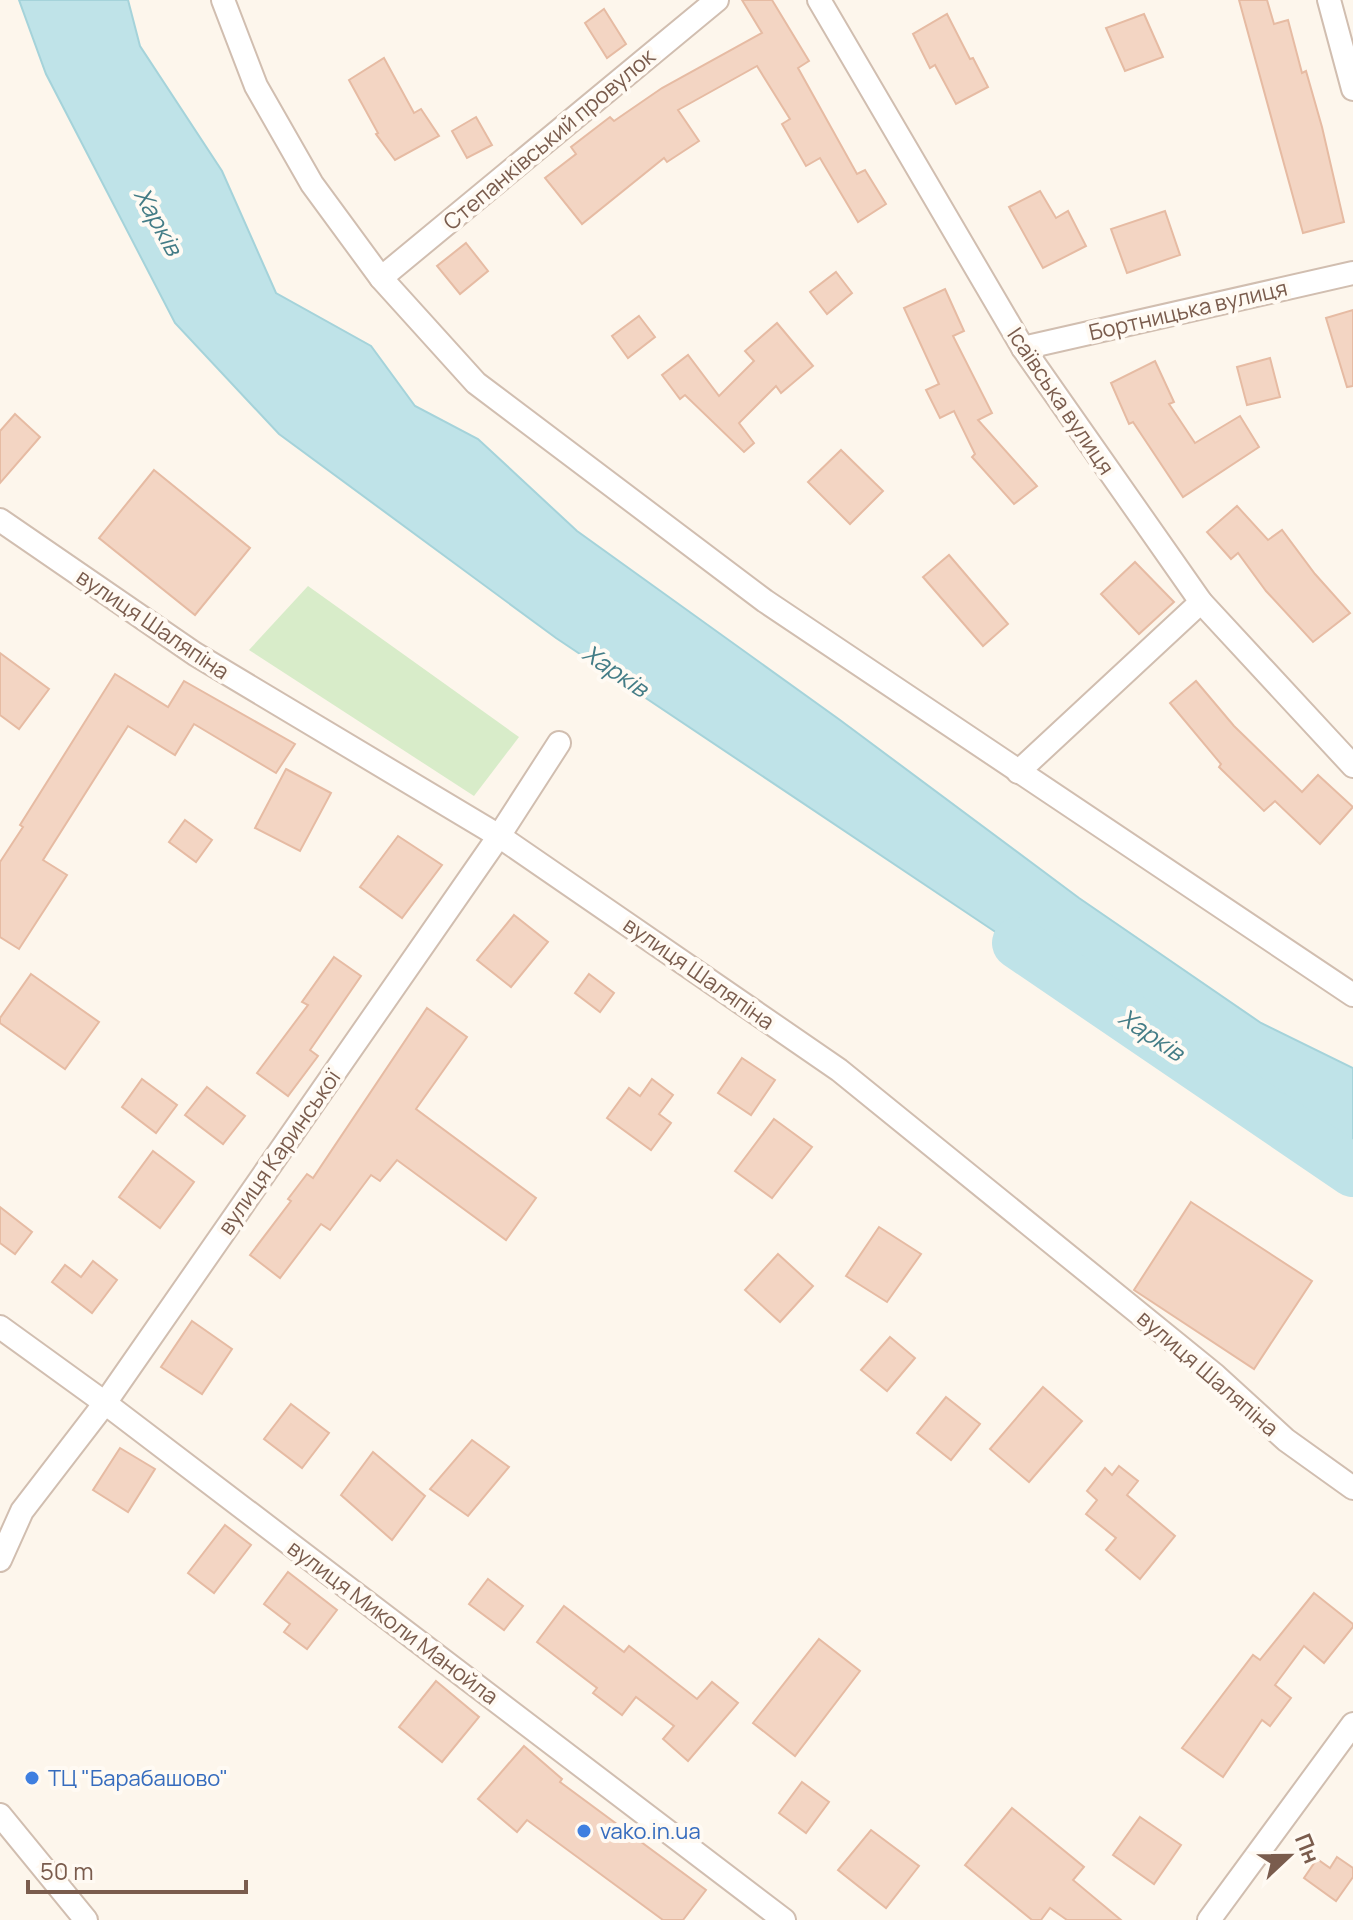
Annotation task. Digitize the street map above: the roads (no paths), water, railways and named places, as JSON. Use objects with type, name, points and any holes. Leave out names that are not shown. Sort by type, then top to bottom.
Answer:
[{"type":"street","points":[[223,0],[256,86],[312,184],[381,278],[476,383],[765,601],[1353,995]]},
{"type":"street","name":"Степанківський провулок","points":[[381,278],[717,0]]},
{"type":"street","name":"Ісаївська вулиця","points":[[819,0],[1023,348],[1201,602],[1353,766]]},
{"type":"street","points":[[1329,0],[1353,89]]},
{"type":"street","name":"Бортницька вулиця","points":[[1023,348],[1353,273]]},
{"type":"street","name":"вулиця Шаляпіна","points":[[0,520],[195,654],[499,836],[839,1070],[1215,1375],[1286,1440],[1353,1488]]},
{"type":"street","points":[[1018,772],[1201,602]]},
{"type":"street","name":"вулиця Каринської","points":[[0,1560],[22,1511],[105,1403],[499,836],[559,743]]},
{"type":"street","name":"вулиця Миколи Манойла","points":[[0,1327],[105,1403],[784,1920]]},
{"type":"street","points":[[1209,1920],[1353,1724]]},
{"type":"street","points":[[0,1815],[86,1920]]},
{"type":"water","points":[[19,0],[128,0],[140,46],[222,171],[276,293],[371,346],[415,406],[478,439],[577,531],[840,720],[1079,898],[1261,1023],[1353,1068],[1353,1157],[997,933],[556,638],[279,434],[175,323],[46,74]]},
{"type":"waterway","name":"Харків","points":[[1018,943],[1353,1171]]},
{"type":"place","name":"ТЦ \"Барабашово\"","points":[[32,1778]]},
{"type":"place","name":"vako.in.ua","points":[[584,1831]]}]
